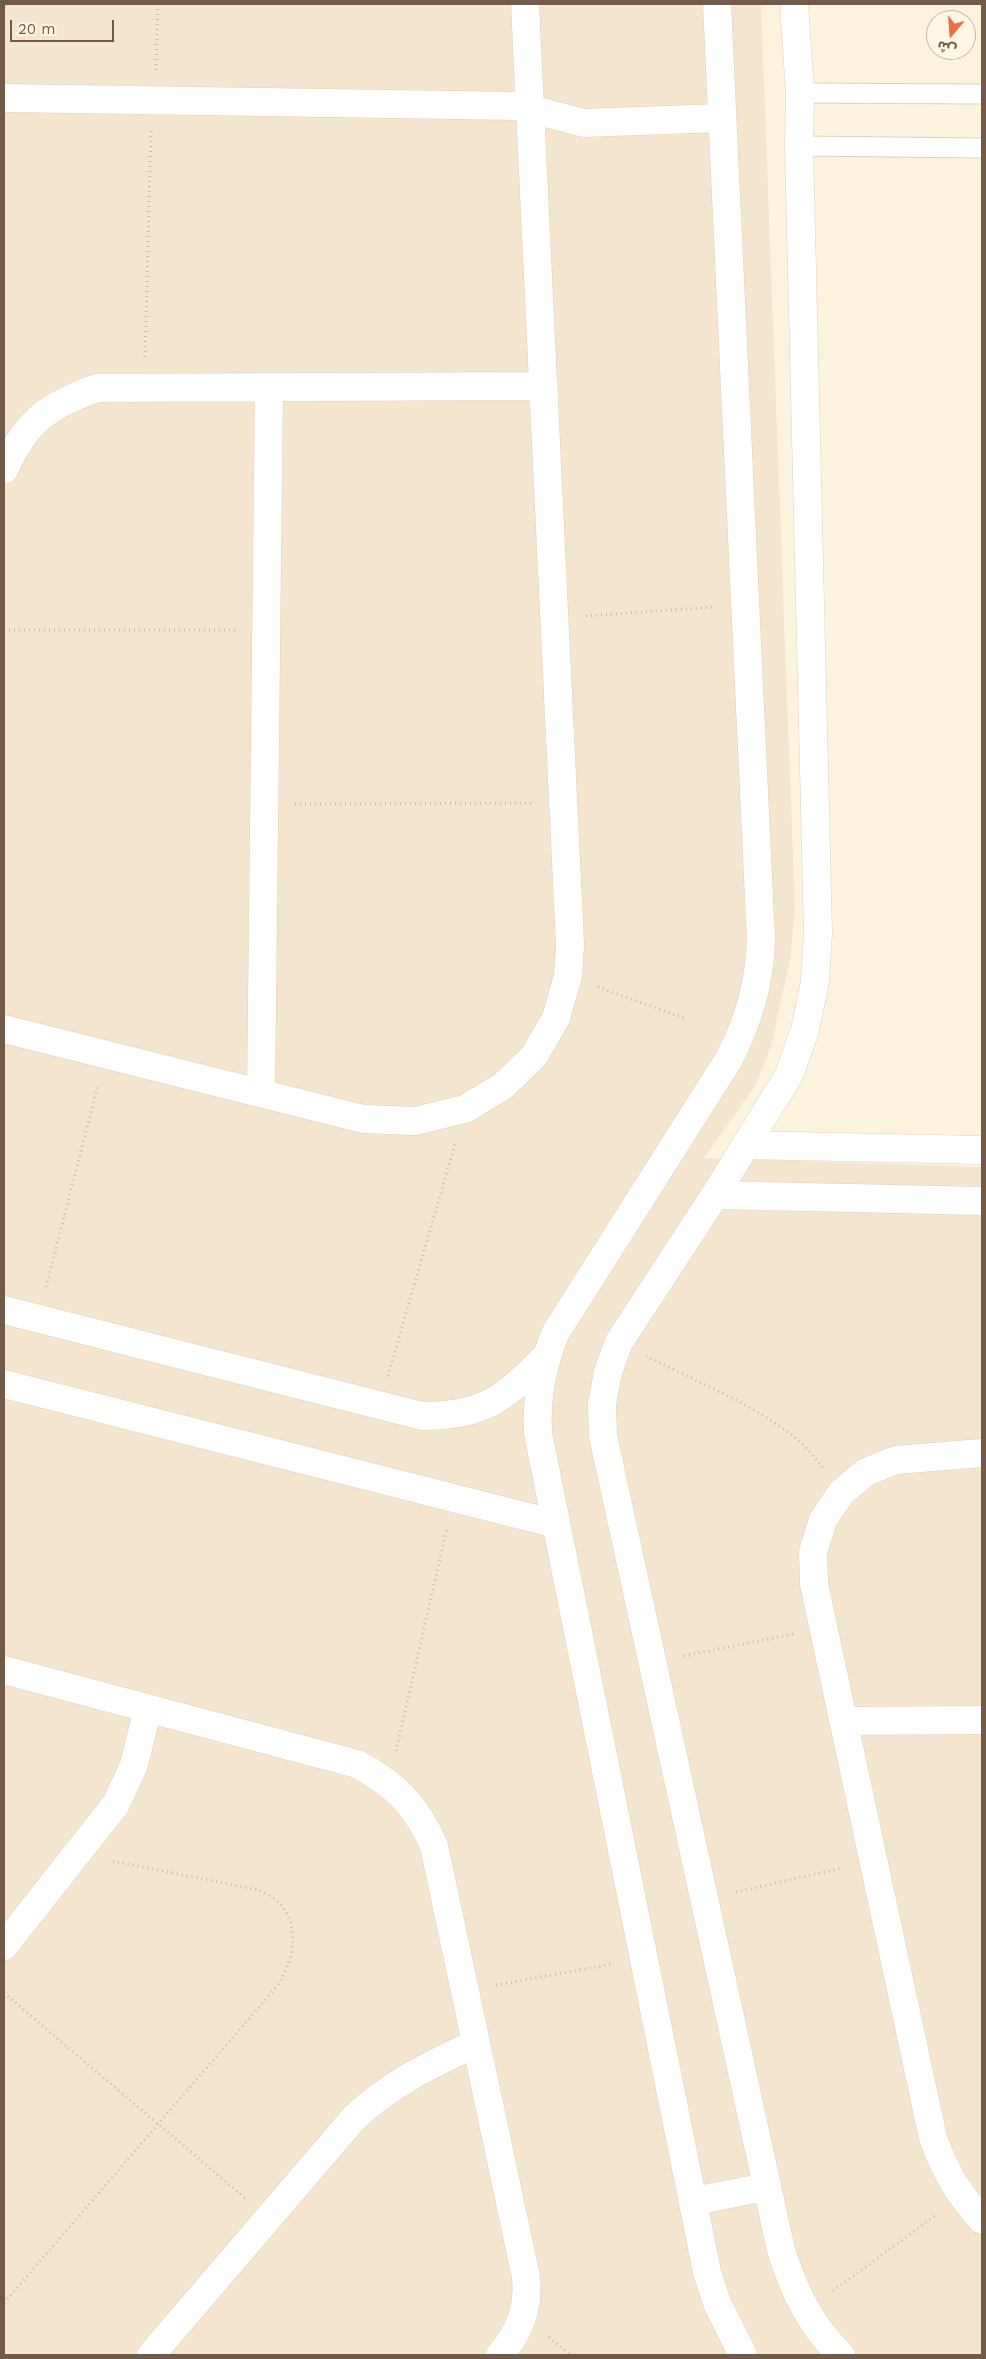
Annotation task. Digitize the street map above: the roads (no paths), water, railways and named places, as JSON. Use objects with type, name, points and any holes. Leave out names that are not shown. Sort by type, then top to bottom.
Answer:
[{"type":"street","points":[[4,1029],[363,1119],[415,1121],[465,1109],[502,1086],[534,1056],[556,1018],[568,976],[570,945],[525,4]]},
{"type":"street","points":[[717,4],[761,942],[759,972],[753,1002],[743,1031],[729,1059],[570,1309],[546,1356],[536,1408],[538,1433],[556,1524],[708,2272],[717,2304],[743,2355]]},
{"type":"street","points":[[794,4],[800,92],[799,146],[818,933],[815,982],[805,1030],[789,1075],[715,1195],[619,1342],[608,1372],[602,1404],[603,1436],[766,2187],[791,2282],[805,2312],[827,2341],[841,2355]]},
{"type":"street","points":[[4,98],[519,106],[584,123],[722,118]]},
{"type":"street","points":[[4,470],[16,444],[37,418],[65,399],[97,388],[544,386]]},
{"type":"street","points":[[261,1094],[268,388]]},
{"type":"street","points":[[746,1145],[982,1150]]},
{"type":"street","points":[[715,1195],[982,1201]]},
{"type":"street","points":[[4,1310],[422,1416],[447,1416],[471,1411],[494,1402],[514,1388],[546,1356]]},
{"type":"street","points":[[4,1384],[556,1524]]},
{"type":"street","points":[[982,1453],[896,1460],[866,1472],[840,1493],[823,1520],[814,1552],[814,1584],[933,2138],[944,2168],[961,2196],[982,2220]]},
{"type":"street","points":[[4,1670],[357,1764],[389,1783],[416,1811],[434,1846],[527,2290],[526,2303],[519,2327],[500,2355]]},
{"type":"street","points":[[4,1946],[116,1804],[126,1785],[140,1745],[148,1708]]},
{"type":"street","points":[[843,1721],[982,1720]]},
{"type":"street","points":[[151,2355],[354,2118],[369,2104],[403,2079],[476,2043]]},
{"type":"street","points":[[693,2201],[766,2187]]},
{"type":"lane","points":[[800,92],[982,94]]},
{"type":"lane","points":[[799,146],[982,148]]}]
